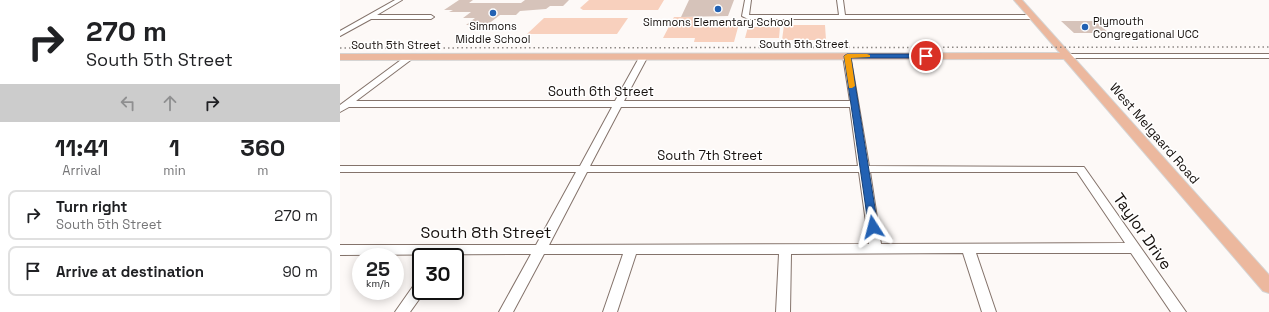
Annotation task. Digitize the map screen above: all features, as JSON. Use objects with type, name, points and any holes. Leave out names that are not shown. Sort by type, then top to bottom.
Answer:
[{"type":"main road","name":"West Melgaard Road","points":[[1018,0],[1269,286]]},
{"type":"main road","name":"South 5th Street","points":[[340,57],[1068,56]]},
{"type":"street","points":[[340,34],[399,0]]},
{"type":"street","points":[[748,0],[744,14],[745,16],[1033,17]]},
{"type":"street","points":[[840,0],[842,16]]},
{"type":"street","points":[[370,17],[430,17]]},
{"type":"street","points":[[344,106],[412,56]]},
{"type":"street","points":[[506,312],[644,56]]},
{"type":"street","points":[[847,56],[876,249]]},
{"type":"street","name":"South 5th Street","points":[[1068,56],[1269,56]]},
{"type":"street","name":"South 6th Street","points":[[344,106],[854,104]]},
{"type":"street","name":"South 7th Street","points":[[340,169],[1080,169]]},
{"type":"street","name":"Taylor Drive","points":[[1080,169],[1179,312]]},
{"type":"street","points":[[783,312],[785,248]]},
{"type":"street","points":[[968,248],[989,312]]},
{"type":"street","name":"South 8th Street","points":[[464,253],[540,249],[1134,248]]},
{"type":"street","points":[[610,312],[631,249]]},
{"type":"street","name":"South 8th Street","points":[[340,250],[412,253]]},
{"type":"street","points":[[402,312],[412,298]]},
{"type":"shaded area","points":[[589,0],[664,0],[658,10],[583,10],[580,8]]},
{"type":"shaded area","points":[[674,17],[700,17],[699,20],[740,20],[734,42],[694,42],[695,38],[663,38]]},
{"type":"shaded area","points":[[544,18],[628,18],[617,34],[527,34]]},
{"type":"shaded area","points":[[784,25],[825,25],[826,40],[782,40]]},
{"type":"shaded area","points":[[748,27],[780,27],[779,38],[745,38]]},
{"type":"building","name":"Simmons Middle School","points":[[459,0],[473,0],[469,3],[521,3],[525,0],[569,0],[563,6],[550,6],[546,9],[520,11],[516,15],[500,15],[487,25],[466,25],[475,18],[463,18],[471,12],[449,12],[453,10],[444,10]]},
{"type":"building","name":"Simmons Elementary School","points":[[689,0],[734,0],[728,16],[681,17]]},
{"type":"building","name":"Plymouth Congregational UCC","points":[[1061,21],[1095,21],[1109,33],[1074,33]]},
{"type":"railway","points":[[340,48],[1269,47]]},
{"type":"slow traffic","points":[[852,86],[847,56],[867,56]]},
{"type":"place","name":"Simmons Elementary School","points":[[718,9]]},
{"type":"place","name":"Simmons Middle School","points":[[493,13]]},
{"type":"place","name":"Plymouth Congregational UCC","points":[[1085,27]]},
{"type":"route","points":[[873,227],[847,56],[926,56]]}]
